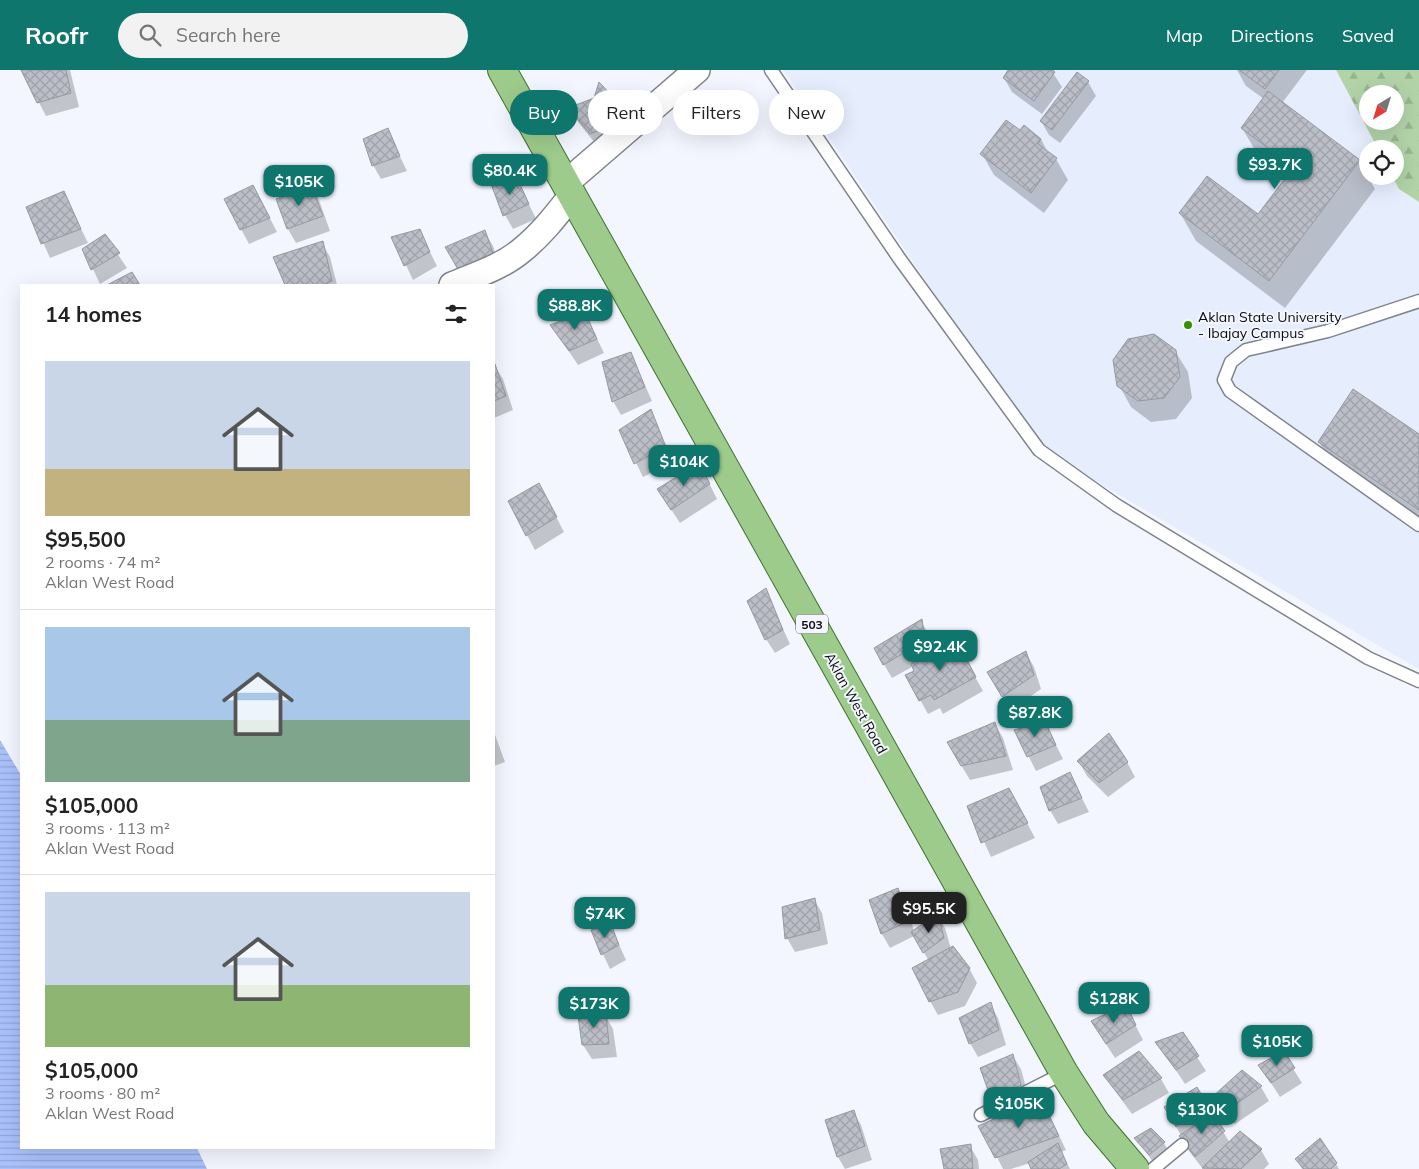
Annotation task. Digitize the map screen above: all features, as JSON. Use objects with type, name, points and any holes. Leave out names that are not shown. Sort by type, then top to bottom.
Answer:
[{"type":"main road","name":"Aklan West Road","points":[[502,70],[1064,1073],[1096,1123],[1135,1169]]},
{"type":"street","points":[[454,284],[505,262],[522,251],[538,236],[569,189],[697,70]]},
{"type":"lane","points":[[771,70],[899,258],[1039,450],[1116,505],[1368,658],[1419,681]]},
{"type":"lane","points":[[1419,301],[1328,331],[1246,350],[1232,362],[1224,380],[1230,391],[1419,525]]},
{"type":"lane","points":[[981,1115],[1064,1073]]},
{"type":"lane","points":[[1153,1169],[1182,1145]]},
{"type":"shaded area","name":"Aklan State University - Ibajay Campus","points":[[783,70],[1336,70],[1359,113],[1359,130],[1368,130],[1373,140],[1359,140],[1359,185],[1397,185],[1399,189],[1419,202],[1419,669],[1040,449],[827,135],[844,135],[844,90],[797,90]]},
{"type":"green space","points":[[1336,70],[1419,70],[1419,202],[1399,189],[1397,185],[1404,185],[1404,140],[1373,140],[1368,130],[1404,130],[1404,85],[1359,85],[1359,113]]},
{"type":"water","points":[[0,740],[20,773],[20,1149],[197,1149],[207,1169],[0,1169]]},
{"type":"building","points":[[21,70],[66,70],[71,93],[37,103]]},
{"type":"building","points":[[1008,70],[1053,70],[1055,72],[1034,101],[1003,78]]},
{"type":"building","points":[[1239,70],[1279,70],[1265,89]]},
{"type":"building","points":[[1077,72],[1089,81],[1052,130],[1040,121]]},
{"type":"building","points":[[599,82],[607,90],[596,90]]},
{"type":"building","points":[[1268,91],[1359,159],[1269,281],[1179,213],[1207,176],[1258,214],[1294,167],[1241,128]]},
{"type":"building","points":[[588,100],[588,132],[578,120],[578,104]]},
{"type":"building","points":[[1006,120],[1020,130],[1024,125],[1041,139],[1038,144],[1057,158],[1031,193],[980,154]]},
{"type":"building","points":[[388,128],[400,156],[372,166],[363,139]]},
{"type":"building","points":[[518,180],[529,204],[503,216],[491,184]]},
{"type":"building","points":[[253,185],[270,218],[240,230],[224,199]]},
{"type":"building","points":[[311,185],[323,216],[287,229],[276,199]]},
{"type":"building","points":[[64,191],[81,229],[41,244],[26,207]]},
{"type":"building","points":[[420,229],[430,252],[404,266],[391,237]]},
{"type":"building","points":[[485,230],[496,262],[459,271],[445,247]]},
{"type":"building","points":[[105,234],[120,253],[91,270],[82,249]]},
{"type":"building","points":[[323,241],[332,281],[325,284],[285,284],[273,257]]},
{"type":"building","points":[[132,272],[139,284],[109,284]]},
{"type":"building","points":[[585,312],[597,339],[569,351],[550,325]]},
{"type":"building","points":[[1154,334],[1176,350],[1180,377],[1164,398],[1138,401],[1117,386],[1113,360],[1128,339]]},
{"type":"building","points":[[631,352],[645,387],[612,402],[602,362]]},
{"type":"building","points":[[495,364],[506,396],[495,401]]},
{"type":"building","points":[[1353,389],[1419,434],[1419,510],[1318,442]]},
{"type":"building","points":[[651,409],[666,447],[634,464],[619,430]]},
{"type":"building","points":[[699,463],[710,484],[671,510],[657,489]]},
{"type":"building","points":[[539,483],[557,517],[526,536],[508,501]]},
{"type":"building","points":[[766,588],[783,630],[765,640],[747,601]]},
{"type":"building","points":[[922,619],[925,641],[883,665],[874,648]]},
{"type":"building","points":[[956,639],[976,677],[934,700],[931,695],[919,701],[905,675],[914,671],[911,664]]},
{"type":"building","points":[[1026,651],[1034,675],[1002,697],[987,672]]},
{"type":"building","points":[[1045,721],[1056,745],[1027,757],[1014,730]]},
{"type":"building","points":[[995,722],[1006,756],[961,766],[947,742]]},
{"type":"building","points":[[1109,733],[1128,762],[1099,783],[1077,761]]},
{"type":"building","points":[[1070,772],[1082,798],[1049,811],[1040,787]]},
{"type":"building","points":[[1009,788],[1028,823],[981,843],[967,806]]},
{"type":"building","points":[[898,888],[909,921],[881,934],[869,900]]},
{"type":"building","points":[[815,898],[820,930],[785,939],[782,907]]},
{"type":"building","points":[[938,913],[944,938],[923,953],[911,932]]},
{"type":"building","points":[[611,924],[619,945],[601,955],[591,930]]},
{"type":"building","points":[[953,946],[970,968],[958,992],[929,1002],[912,968]]},
{"type":"building","points":[[991,1002],[999,1030],[969,1044],[959,1018]]},
{"type":"building","points":[[1126,1004],[1136,1025],[1106,1044],[1091,1021]]},
{"type":"building","points":[[606,1013],[609,1044],[582,1045],[578,1016]]},
{"type":"building","points":[[1183,1032],[1199,1056],[1176,1070],[1155,1042]]},
{"type":"building","points":[[1139,1051],[1162,1078],[1123,1100],[1103,1075]]},
{"type":"building","points":[[1284,1051],[1295,1068],[1271,1083],[1258,1065]]},
{"type":"building","points":[[1013,1054],[1021,1085],[992,1101],[980,1068]]},
{"type":"building","points":[[1242,1070],[1262,1086],[1226,1111],[1211,1098]]},
{"type":"building","points":[[1197,1087],[1207,1104],[1176,1127],[1164,1107]]},
{"type":"building","points":[[1041,1098],[1059,1136],[995,1158],[978,1126]]},
{"type":"building","points":[[854,1110],[865,1146],[837,1157],[825,1120]]},
{"type":"building","points":[[1212,1113],[1225,1131],[1195,1157],[1179,1136]]},
{"type":"building","points":[[1151,1128],[1165,1142],[1149,1155],[1134,1138]]},
{"type":"building","points":[[1240,1131],[1262,1149],[1241,1169],[1202,1168]]},
{"type":"building","points":[[1320,1138],[1337,1163],[1331,1169],[1304,1169],[1295,1159]]},
{"type":"building","points":[[1058,1143],[1067,1164],[1059,1169],[1031,1169],[1028,1162]]},
{"type":"building","points":[[971,1144],[973,1169],[944,1169],[940,1149]]},
{"type":"place","name":"Aklan State University - Ibajay Campus","points":[[1188,325]]}]
